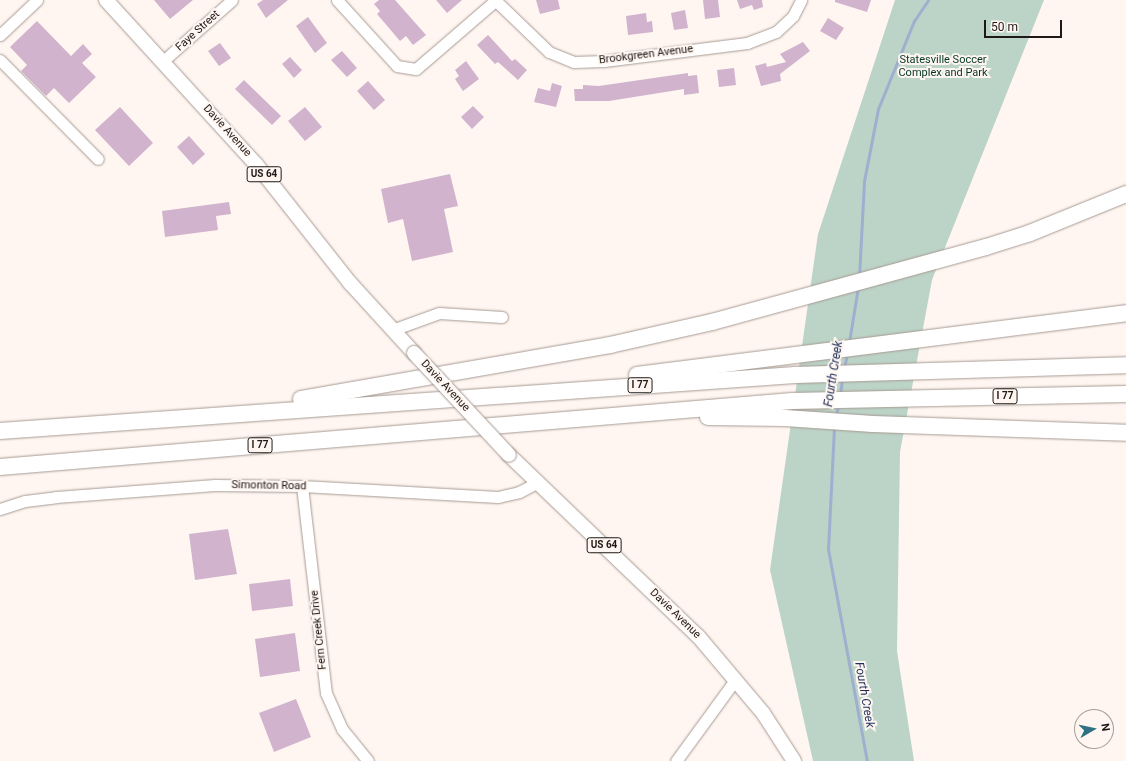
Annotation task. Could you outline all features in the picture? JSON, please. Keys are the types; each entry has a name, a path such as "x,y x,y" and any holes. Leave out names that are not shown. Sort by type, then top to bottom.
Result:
{"highway":[{"path":"219,414 610,345 811,297 1030,233 1126,194"},
{"path":"485,395 1126,313"},
{"name":"I 77","path":"0,431 485,395 795,375 891,374 1126,365"},
{"name":"I 77","path":"0,467 792,401 1126,394"},
{"path":"613,416 785,418 873,424 1126,434"}],"main road":[{"name":"Davie Avenue","path":"106,0 256,164 350,283 392,330 510,455 698,636 763,713 794,761"}],"street":[{"path":"0,35 38,0"},
{"name":"Faye Street","path":"163,61 232,0"},
{"path":"337,0 397,66 416,69 496,0"},
{"name":"Brookgreen Avenue","path":"496,0 549,52 574,62 604,60 753,41 776,32 793,16 801,0"},
{"path":"0,60 98,159"},
{"path":"392,330 439,313 502,317"},
{"name":"Simonton Road","path":"0,509 25,501 56,496 215,485 302,486 498,497 518,492 537,482"},
{"name":"Fern Creek Drive","path":"302,486 326,693 342,730 368,761"},
{"path":"676,761 735,680"}],"green space":[{"name":"Statesville Soccer Complex and Park","path":"895,0 1044,0 932,280 900,452 897,651 914,761 813,761 770,570 818,234"}],"building":[{"path":"154,0 193,0 170,19"},
{"path":"263,0 288,0 266,18 257,4"},
{"path":"379,0 395,0 426,35 413,45 406,36 400,41 377,14 380,11 374,4"},
{"path":"436,0 462,0 447,13"},
{"path":"536,0 558,0 560,9 540,14"},
{"path":"703,0 718,0 720,17 705,19"},
{"path":"737,0 762,0 763,7 754,10 752,5 740,9"},
{"path":"835,0 871,0 867,12 835,2"},
{"path":"685,10 688,28 674,30 671,13"},
{"path":"646,13 647,22 652,21 653,32 628,35 626,16"},
{"path":"308,17 327,43 315,53 296,26"},
{"path":"828,18 844,28 836,40 820,31"},
{"path":"37,21 71,56 83,44 92,54 82,63 96,77 69,103 54,88 46,96 21,71 27,65 10,47"},
{"path":"488,35 512,61 515,59 527,70 518,80 498,62 495,64 477,45"},
{"path":"803,42 810,51 780,74 781,81 761,86 755,66 766,63 767,67 786,62 780,54"},
{"path":"220,43 231,58 219,66 208,51"},
{"path":"342,51 357,68 347,77 331,60"},
{"path":"290,57 302,70 294,78 282,64"},
{"path":"466,61 479,79 463,91 455,79 459,76 455,70"},
{"path":"734,68 736,85 719,87 717,70"},
{"path":"688,73 688,76 697,75 699,93 684,95 684,89 609,101 575,101 574,89 583,89 583,85 599,86"},
{"path":"244,80 281,116 272,125 235,89"},
{"path":"368,81 385,100 374,110 357,91"},
{"path":"552,83 562,86 556,107 534,102 538,88 550,91"},
{"path":"473,106 484,117 472,129 461,117"},
{"path":"120,107 153,143 129,166 95,130"},
{"path":"305,107 322,127 305,141 288,121"},
{"path":"189,136 205,154 193,165 177,147"},
{"path":"450,174 458,206 444,209 453,252 412,261 403,219 388,223 381,189"},
{"path":"229,202 231,214 216,216 218,230 165,237 162,211"},
{"path":"228,529 237,574 195,580 189,534"},
{"path":"290,579 293,606 252,611 249,584"},
{"path":"295,633 300,671 260,677 255,639"},
{"path":"296,699 311,737 274,752 259,713"}],"waterway":[{"name":"Fourth Creek","path":"859,277 864,181 878,109 914,21 928,0"},
{"name":"Fourth Creek","path":"849,342 858,287"},
{"name":"Fourth Creek","path":"844,368 847,354"},
{"name":"Fourth Creek","path":"840,395 842,379"},
{"name":"Fourth Creek","path":"836,417 838,405"},
{"name":"Fourth Creek","path":"834,427 828,549 867,761"}]}
